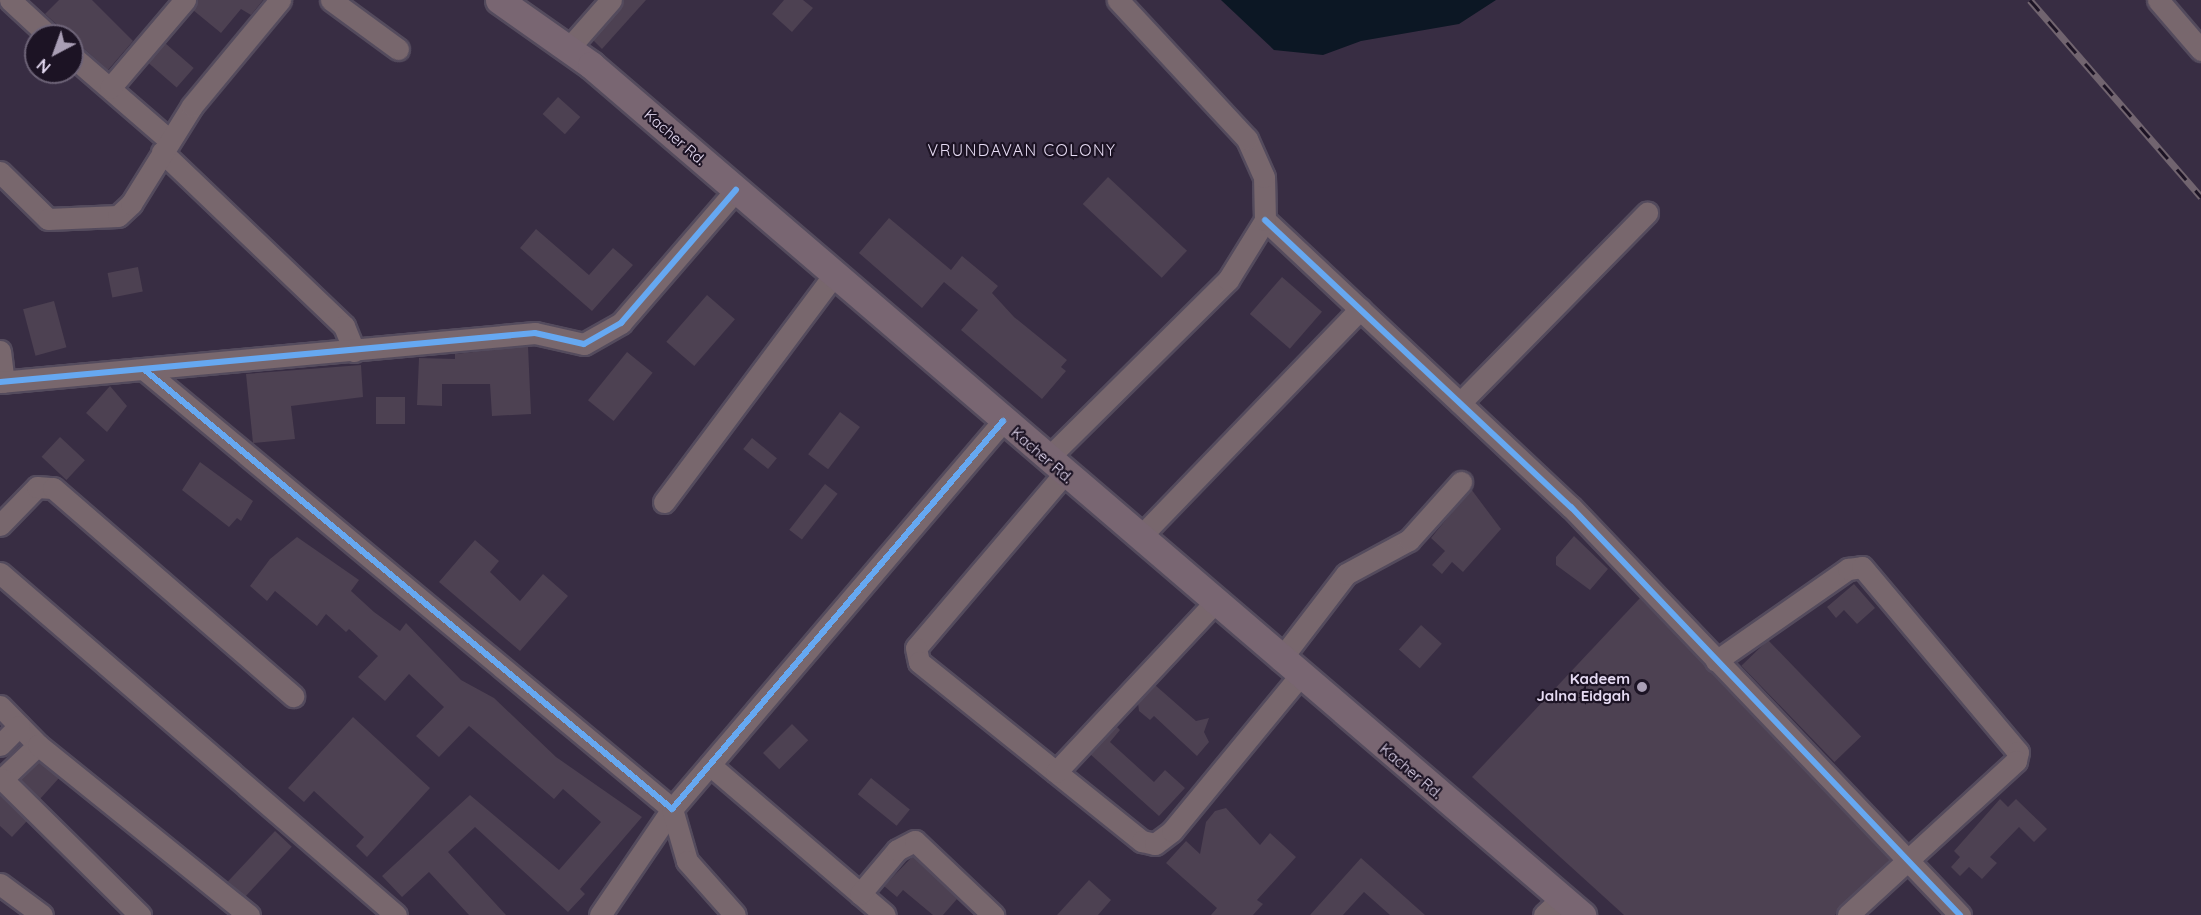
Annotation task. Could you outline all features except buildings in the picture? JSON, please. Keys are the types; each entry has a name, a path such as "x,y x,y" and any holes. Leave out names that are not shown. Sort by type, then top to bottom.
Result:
{"main road":[{"name":"Kacher Rd.","path":"499,0 568,49 736,190 1140,537 1563,909"}],"street":[{"path":"10,0 36,24"},
{"path":"110,88 185,0"},
{"path":"2,180 48,219 108,219 131,204 166,146 280,0"},
{"path":"331,0 398,48"},
{"path":"568,49 611,0"},
{"path":"1118,0 1247,139 1264,177 1265,220 1228,280 1056,466 914,655 1142,841 1155,844 1172,831 1289,668 1346,574 1409,540 1461,482"},
{"path":"2158,0 2201,50"},
{"path":"84,66 110,88 344,326 354,351"},
{"path":"0,351 2,382 146,371 535,333 584,344 621,323 736,190"},
{"path":"1460,403 1647,213"},
{"path":"1265,220 1571,507 1906,862 1960,915"},
{"path":"664,502 834,275"},
{"path":"1140,537 1360,309"},
{"path":"146,371 672,809 687,861 735,915"},
{"path":"600,915 672,809 1003,421"},
{"path":"0,525 37,487 53,488 293,696"},
{"path":"1716,661 1848,569 1862,567 1871,574 2019,755 1848,915"},
{"path":"0,573 396,915"},
{"path":"1056,772 1214,603"},
{"path":"0,706 38,745 249,915"},
{"path":"0,745 20,726"},
{"path":"38,745 1,780 140,915"},
{"path":"710,765 885,915"},
{"path":"860,894 897,850 915,841 993,915"},
{"path":"0,884 42,915"}],"water":[{"path":"1221,0 1496,0 1459,24 1361,41 1323,55 1274,50"}],"railway":[{"path":"2030,0 2201,197"}],"cycle path":[{"path":"0,382 535,333 584,344 621,323 736,190"},
{"path":"1265,220 1571,507 1960,915"},
{"path":"146,371 672,809 1003,421"}],"place":[{"name":"Kadeem Jalna Eidgah","path":"1642,687"}],"district":[{"name":"VRUNDAVAN COLONY","path":"1022,150"}]}
